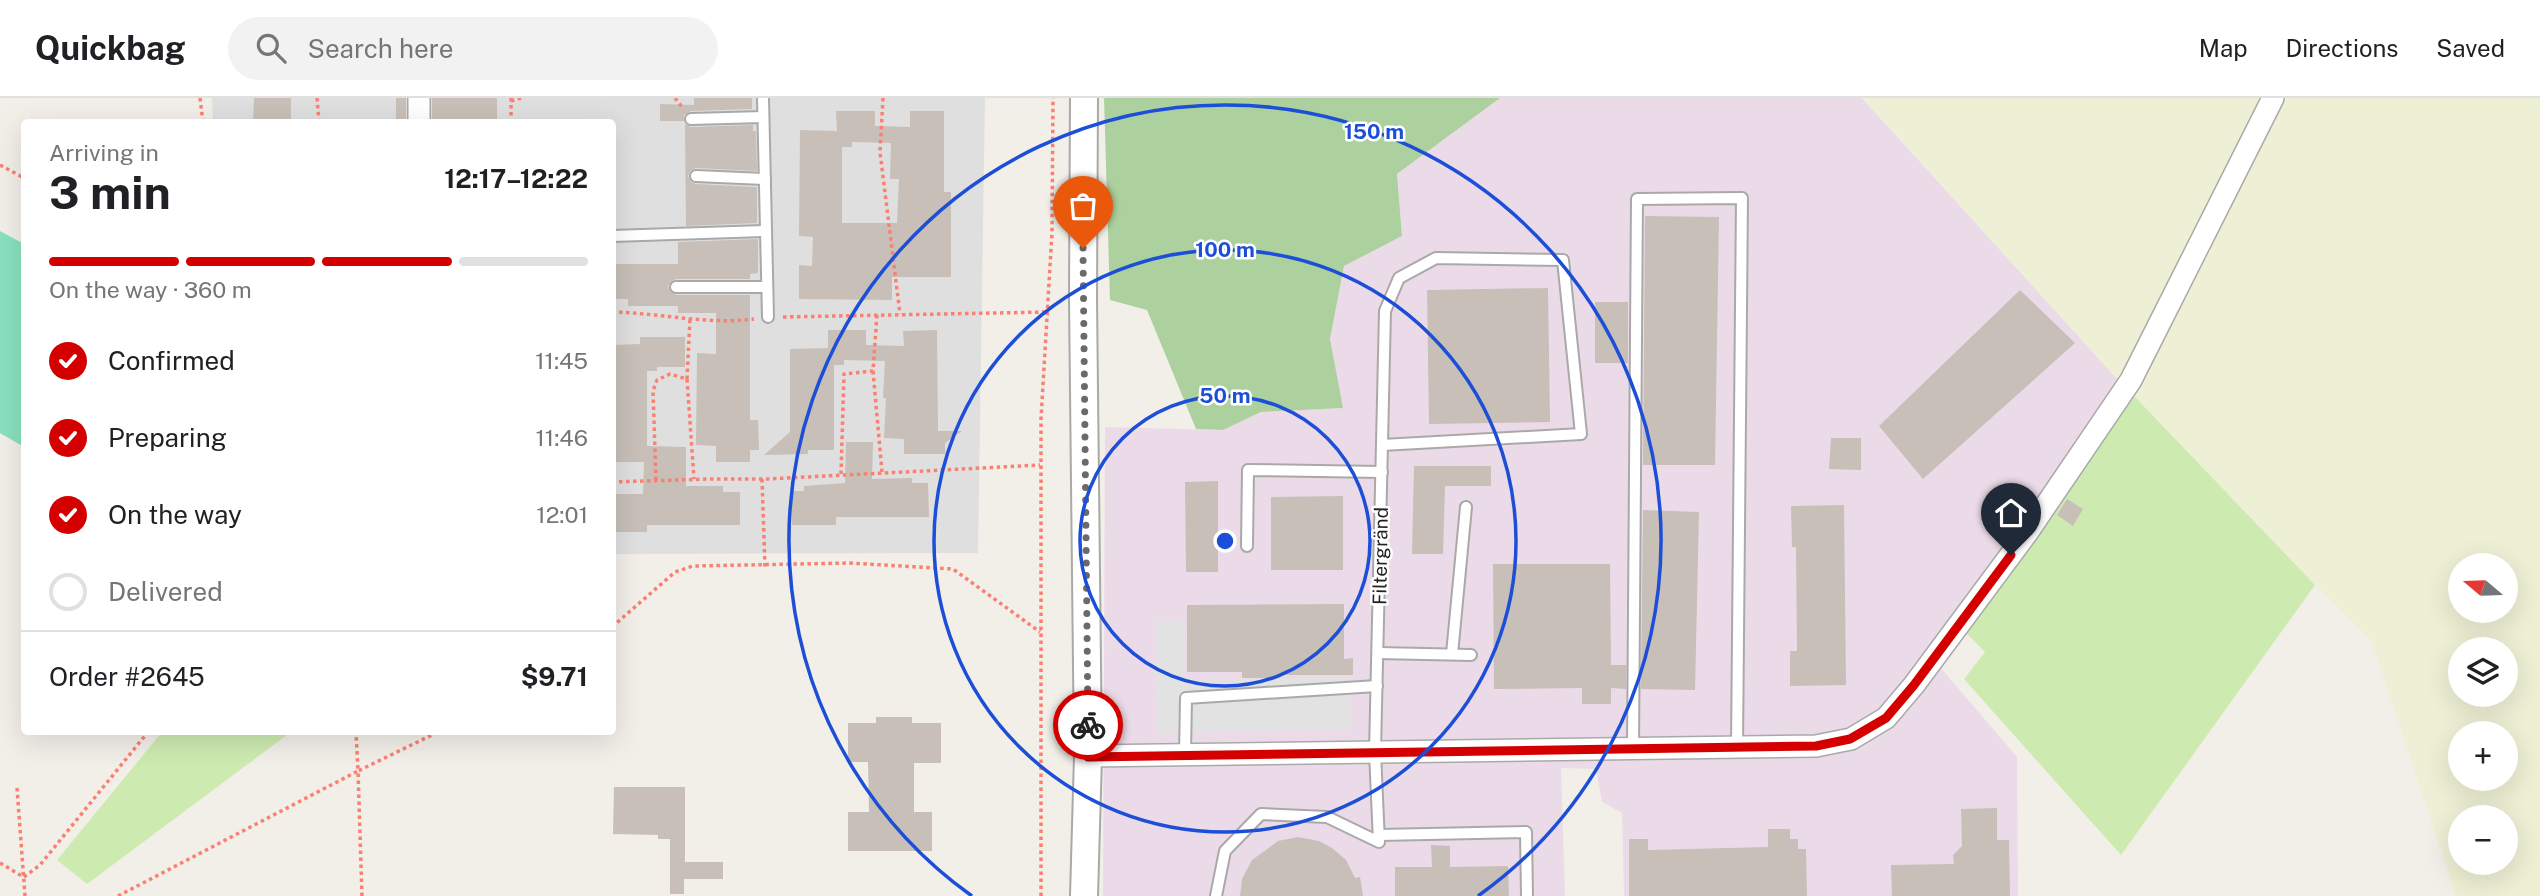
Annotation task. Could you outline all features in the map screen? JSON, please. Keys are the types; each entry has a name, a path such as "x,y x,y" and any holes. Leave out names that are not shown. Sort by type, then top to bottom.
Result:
{"street":[{"path":"419,98 419,119"},
{"path":"1084,98 1083,312 1088,757 1084,896"},
{"path":"1088,757 1816,746 1850,739 1886,718 1914,685 2027,533 2131,380 2273,98"}],"lane":[{"path":"763,98 768,317"},
{"path":"691,119 763,117"},
{"path":"696,176 765,179"},
{"path":"1633,748 1637,199 1742,198 1737,747"},
{"path":"616,236 766,231"},
{"name":"Filtergränd","path":"1379,835 1375,752 1385,311 1399,278 1436,258 1563,260 1581,434 1382,445"},
{"path":"676,287 767,287"},
{"path":"1247,546 1248,470 1382,472"},
{"path":"1452,654 1466,507"},
{"path":"1378,653 1471,655"},
{"path":"1185,755 1186,698 1377,686"},
{"path":"1216,896 1225,851 1261,814 1327,817 1379,842 1379,835 1526,832 1527,896"}],"path":[{"path":"201,98 203,119"},
{"path":"317,98 319,119"},
{"path":"512,119 511,100 521,98"},
{"path":"883,98 880,152 900,314"},
{"path":"1041,896 1042,383 1052,232 1053,98"},
{"path":"0,165 21,176"},
{"path":"616,312 649,313 690,319 748,320 877,314 1047,312"},
{"path":"877,314 873,371 882,472"},
{"path":"690,319 687,379 694,479"},
{"path":"841,474 844,374 873,371"},
{"path":"656,481 653,391 657,380 663,375 679,375 687,379"},
{"path":"616,482 762,479 1041,465"},
{"path":"762,479 765,566"},
{"path":"616,624 676,572 693,566 849,563 953,569 1040,632"},
{"path":"24,877 40,865 146,735"},
{"path":"356,735 362,896"},
{"path":"118,896 432,735"},
{"path":"17,788 25,896"},
{"path":"0,863 24,877"}],"shaded area":[{"path":"212,98 985,98 978,553 616,554 616,119 213,119"},
{"path":"1500,98 1862,98 2120,382 1927,652 2017,757 2018,896 1624,896 1622,813 1602,802 1596,769 1561,768 1565,896 1103,896 1105,427 1223,430 1261,412 1342,408 1330,339 1344,266 1402,236 1397,174"},
{"path":"1155,622 1185,622 1186,680 1350,677 1351,729 1157,733"}],"green space":[{"path":"1104,98 1500,98 1397,174 1402,236 1344,266 1330,339 1343,408 1261,412 1223,430 1196,429 1147,310 1110,300"},
{"path":"1863,98 2540,98 2540,896 2456,896 2449,875 2518,875 2518,805 2448,805 2448,872 2371,640 2120,382"},
{"path":"0,231 21,242 21,445 0,433"},
{"path":"2134,396 2315,585 2121,855 1964,679 1985,652 1967,634"},
{"path":"160,735 287,735 87,884 57,860"}],"building":[{"path":"254,98 291,98 291,119 253,119"},
{"path":"396,98 406,98 406,119 396,119"},
{"path":"432,98 497,98 497,119 432,119"},
{"path":"694,98 752,98 752,109 691,111 684,115 684,121 660,121 660,104 694,105"},
{"path":"836,111 875,111 875,126 910,127 910,111 944,111 944,192 951,192 951,277 892,277 892,300 799,299 799,265 812,266 813,237 799,236 800,130 837,131","holes":["852,142 891,143 890,179 899,179 897,223 842,223 842,147 852,147"]},
{"path":"685,124 691,127 753,125 753,131 756,131 757,171 696,168 690,171 688,176 691,182 696,184 757,187 757,223 686,226"},
{"path":"1645,216 1719,217 1715,465 1643,465"},
{"path":"758,239 758,273 750,274 750,279 676,279 668,286 676,295 750,295 750,420 758,420 759,450 750,450 750,462 716,462 716,446 696,445 697,353 716,354 716,313 678,313 678,306 628,306 628,299 616,299 616,264 678,264 678,242"},
{"path":"1548,288 1550,422 1429,424 1427,290"},
{"path":"2020,290 2075,343 1923,479 1879,426"},
{"path":"1595,302 1628,302 1628,363 1595,363"},
{"path":"828,330 866,330 866,345 904,346 903,331 937,330 938,431 962,431 945,443 945,454 904,454 904,439 884,438 885,361 844,360 844,365 834,365 834,450 808,450 808,454 764,455 790,432 790,349 828,348"},
{"path":"640,337 685,337 685,367 657,367 657,371 647,371 647,446 686,447 686,486 723,486 723,492 740,492 740,525 647,525 647,532 616,532 616,494 643,494 644,462 616,462 616,345 640,344"},
{"path":"1831,438 1861,438 1861,470 1829,469"},
{"path":"846,442 873,442 872,479 912,478 912,483 928,483 929,517 836,517 836,525 792,525 792,491 804,491 804,486 845,483"},
{"path":"1414,466 1491,466 1491,486 1445,486 1443,554 1412,554"},
{"path":"1218,481 1218,572 1186,572 1185,482"},
{"path":"1343,496 1343,570 1271,570 1271,497"},
{"path":"2067,499 2083,509 2073,526 2057,515"},
{"path":"1844,505 1846,685 1790,686 1790,651 1797,651 1796,547 1792,547 1791,506"},
{"path":"1643,510 1699,512 1695,690 1641,689"},
{"path":"1493,564 1610,564 1611,665 1626,665 1626,689 1611,688 1611,704 1582,704 1582,688 1494,689"},
{"path":"1344,604 1344,659 1353,658 1353,675 1242,678 1242,672 1187,672 1187,605"},
{"path":"876,717 912,717 912,723 941,723 941,763 914,763 914,812 932,812 932,851 848,851 848,812 869,812 868,762 848,762 848,723 876,723"},
{"path":"614,787 685,787 685,862 723,862 723,879 684,879 684,894 670,894 670,839 658,839 658,835 613,834"},
{"path":"1997,808 1997,840 2009,840 2010,896 1892,896 1891,865 1954,864 1953,855 1962,846 1961,809"},
{"path":"1768,829 1790,829 1790,839 1798,839 1798,849 1806,849 1807,896 1629,896 1629,839 1648,839 1648,850 1768,847"},
{"path":"1298,837 1319,841 1346,860 1355,878 1360,877 1363,896 1240,896 1242,879 1252,860 1278,841"},
{"path":"1431,845 1450,846 1450,867 1508,866 1509,896 1395,896 1395,867 1432,867"}],"way so far":[{"path":"1083,248 1088,725"}],"route":[{"path":"1088,725 1088,757 1816,746 1850,739 1886,718 1914,685 2011,555"}]}
